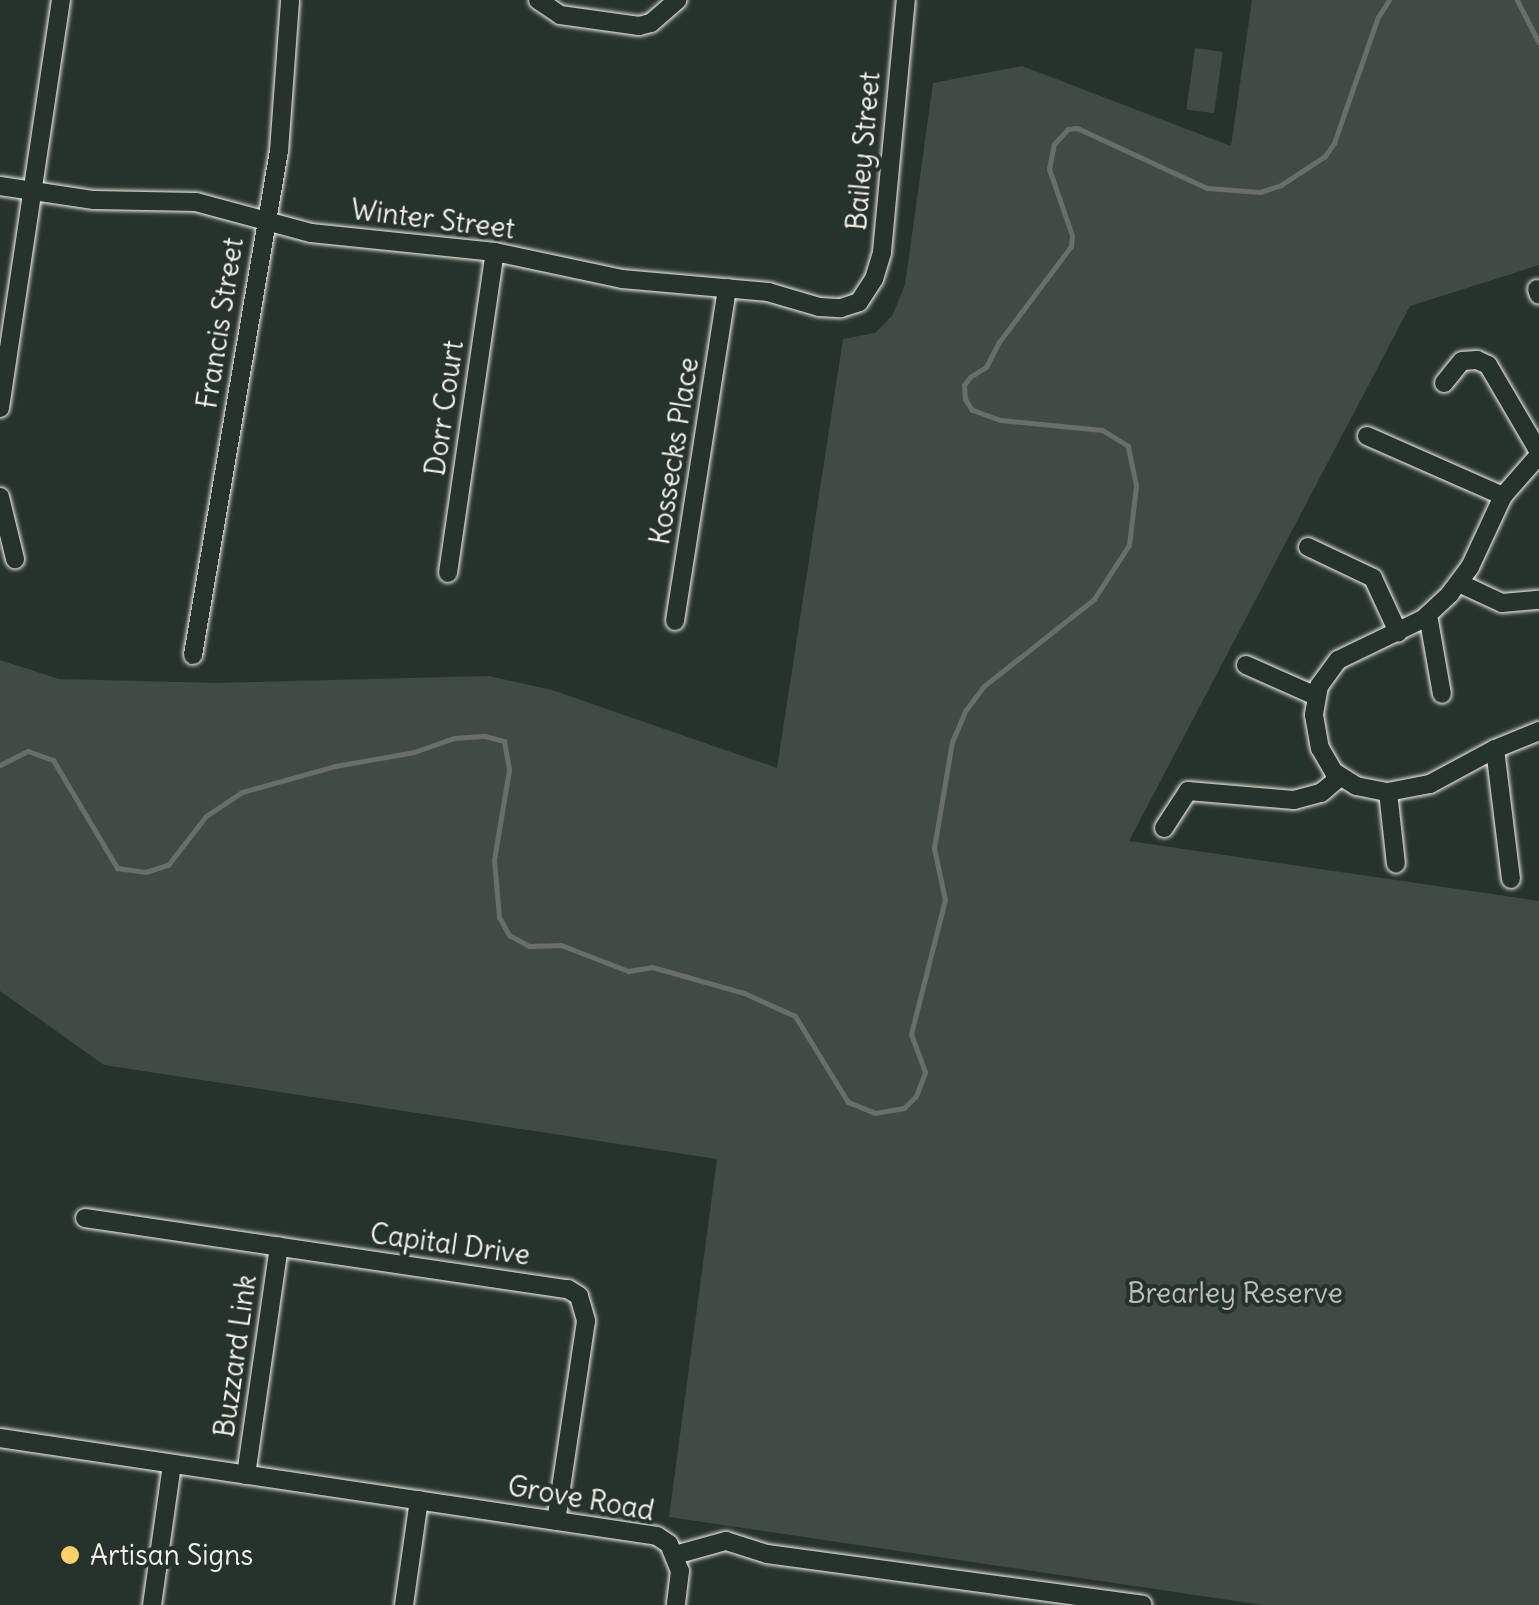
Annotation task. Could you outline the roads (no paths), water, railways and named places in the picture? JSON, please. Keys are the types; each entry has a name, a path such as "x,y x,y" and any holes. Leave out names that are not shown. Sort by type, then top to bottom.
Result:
{"street":[{"path":"0,406 62,0"},
{"name":"Francis Street","path":"193,655 279,152 290,0"},
{"path":"538,0 560,15 639,26 651,24 677,0"},
{"name":"Bailey Street","path":"859,302 874,280 882,252 906,0"},
{"name":"Winter Street","path":"0,186 94,200 196,202 311,233 495,252 622,280 768,292 819,307 859,302"},
{"name":"Dorr Court","path":"448,573 495,252"},
{"name":"Kossecks Place","path":"675,622 727,288"},
{"path":"1444,383 1462,361 1477,360 1488,366 1539,453 1503,496 1459,583 1428,615 1343,656 1324,676 1316,696 1318,740 1340,778 1363,788 1388,792 1430,784 1495,748 1539,731"},
{"path":"1367,436 1503,496"},
{"path":"0,497 15,559"},
{"path":"1308,547 1373,578 1398,632"},
{"path":"1459,583 1502,603 1539,600"},
{"path":"1428,615 1442,694"},
{"path":"1246,665 1316,696"},
{"path":"1495,748 1511,880"},
{"path":"1164,828 1183,794 1204,790 1288,800 1318,795 1340,778"},
{"path":"1388,792 1396,864"},
{"name":"Capital Drive","path":"84,1218 568,1289 579,1296 586,1321 556,1521"},
{"name":"Buzzard Link","path":"246,1475 279,1246"},
{"name":"Grove Road","path":"0,1438 657,1536 676,1555 726,1541 767,1554 1143,1605"},
{"path":"152,1605 172,1464"},
{"path":"404,1605 419,1500"},
{"path":"676,1555 680,1571 676,1605"}],"waterway":[{"path":"0,765 28,751 53,760 117,868 145,872 168,865 206,816 242,792 335,766 414,752 454,738 485,736 504,741 509,770 494,860 499,917 509,935 529,946 561,945 628,971 652,967 744,993 795,1016 848,1102 875,1113 904,1108 916,1096 925,1072 911,1034 945,900 934,848 952,742 965,711 984,686 1094,599 1129,545 1136,485 1128,446 1102,430 1000,420 972,410 965,399 964,385 986,367 999,342 1071,246 1072,235 1049,169 1054,144 1068,129 1077,128 1207,188 1260,192 1281,185 1325,156 1334,143 1378,17 1389,0"},
{"path":"1517,0 1539,43"}],"place":[{"name":"Artisan Signs","path":"70,1555"}],"park label":[{"name":"Brearley Reserve","path":"1235,1293"}]}
